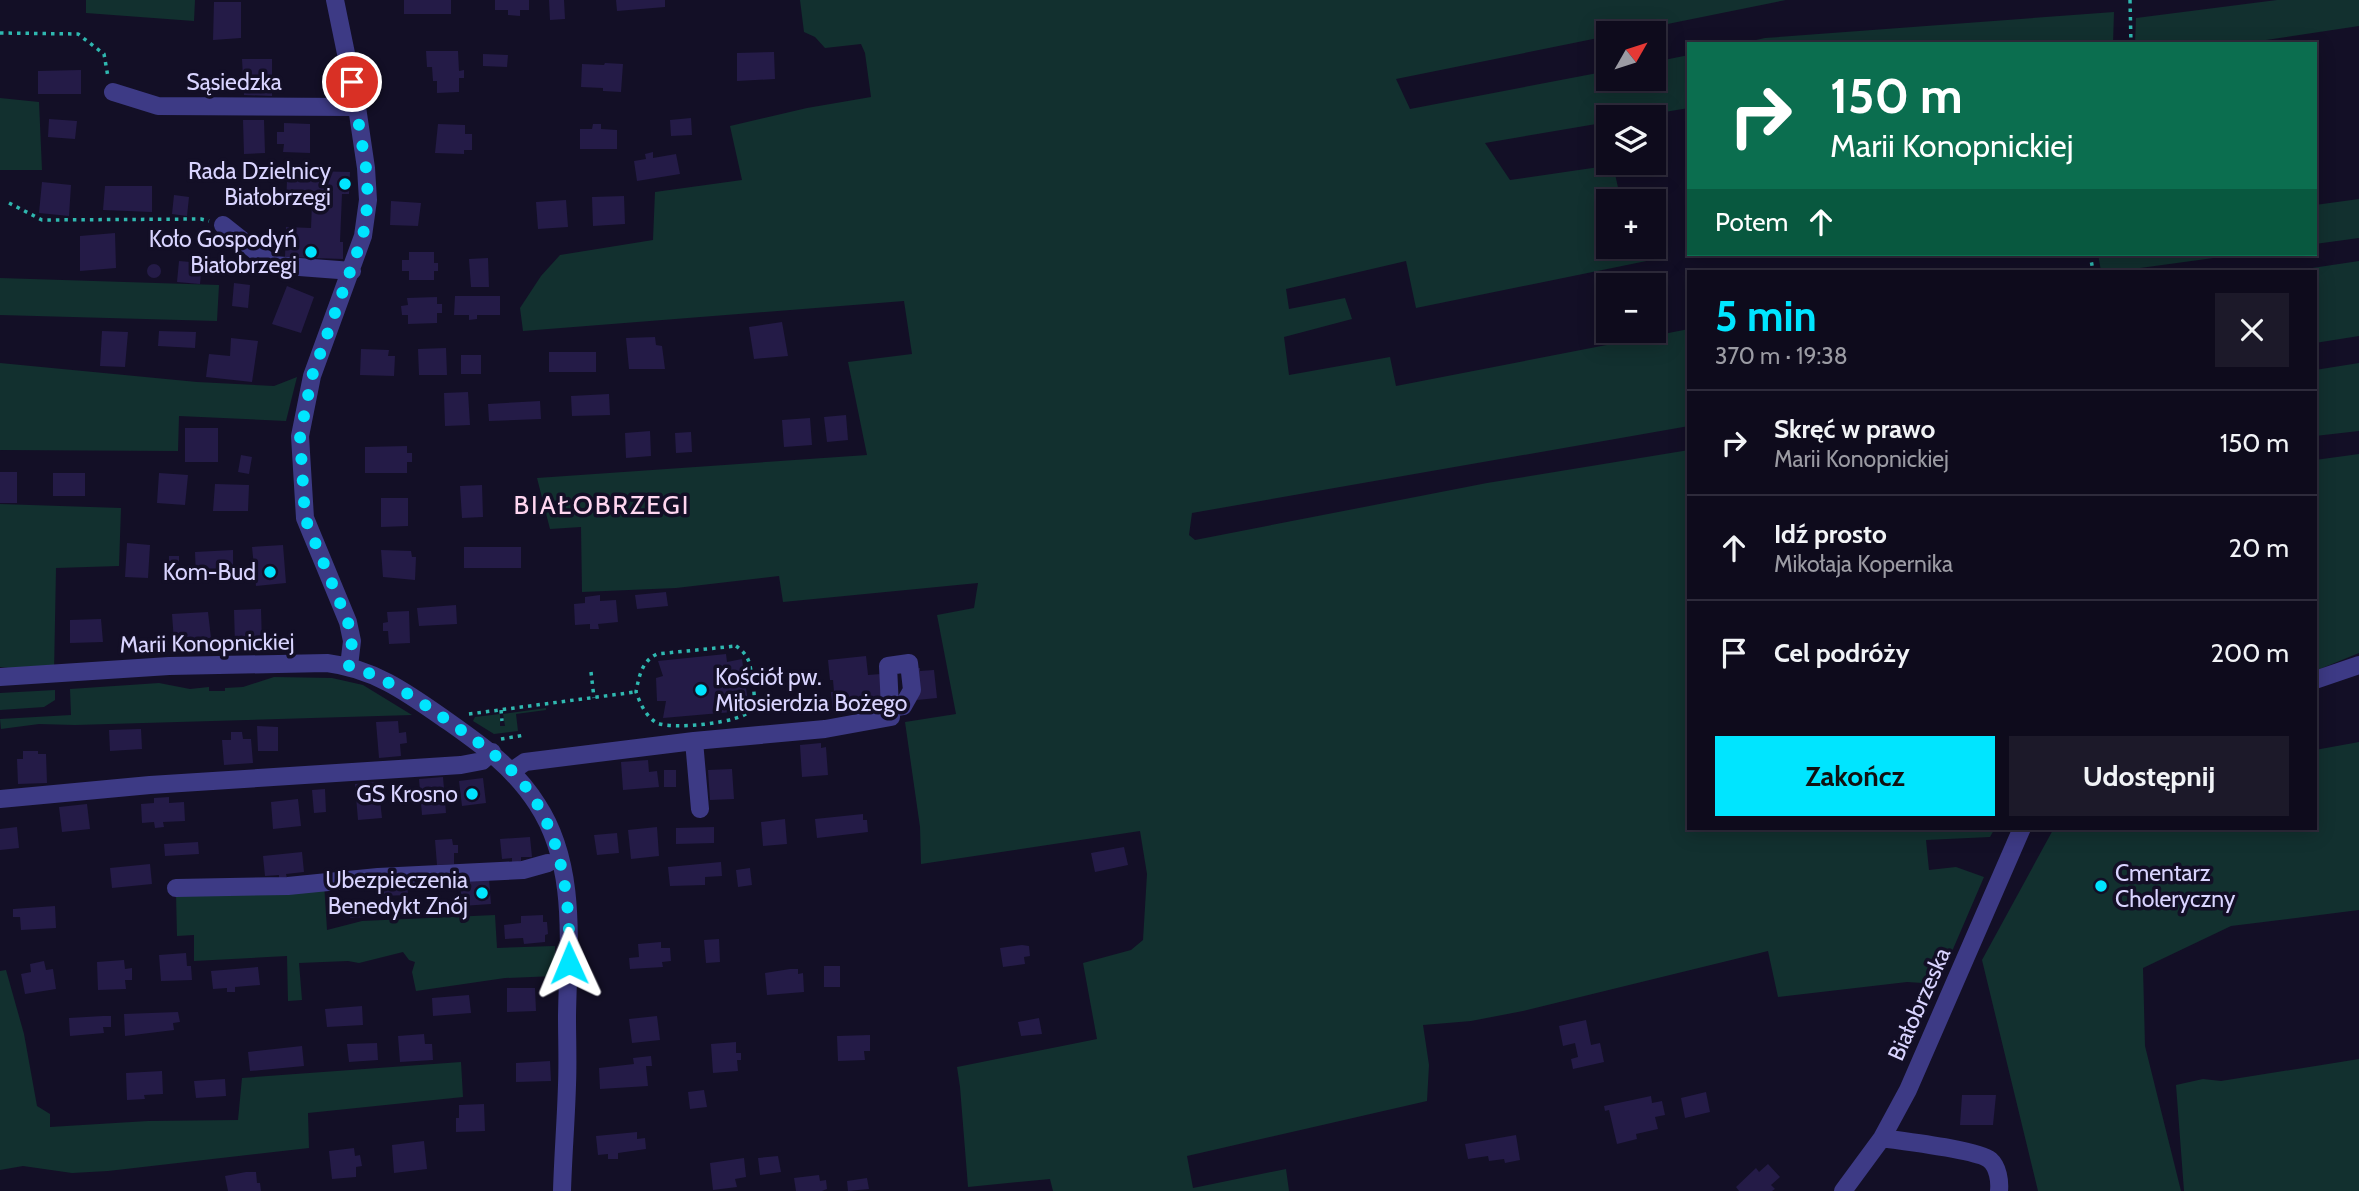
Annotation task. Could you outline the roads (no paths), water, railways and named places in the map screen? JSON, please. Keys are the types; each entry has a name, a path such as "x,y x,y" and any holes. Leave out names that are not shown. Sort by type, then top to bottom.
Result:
{"street":[{"path":"334,0 357,107 368,200 363,236 312,376 300,436 305,518 348,622 352,641 349,666"},
{"name":"Sąsiedzka","path":"113,92 158,106 357,107"},
{"path":"223,225 273,265 352,271"},
{"name":"Marii Konopnickiej","path":"0,677 169,666 327,663 349,666 367,671 399,688 493,746 539,807 562,866 569,945 562,1191"},
{"path":"2317,679 2359,666"},
{"path":"512,771 525,762 867,722 891,717 890,708"},
{"path":"694,741 700,809"},
{"path":"0,799 150,785 461,765 482,761 493,746"},
{"name":"Białobrzeska","path":"1843,1191 1882,1138 1913,1077 2021,830"},
{"path":"176,888 288,886 378,877 523,870 548,863"},
{"path":"1882,1138 1976,1152 1992,1161 2000,1181 1999,1191"}],"place":[{"name":"Rada Dzielnicy Białobrzegi","path":"345,184"},
{"name":"Koło Gospodyń Białobrzegi","path":"311,252"},
{"name":"Kom-Bud","path":"270,572"},
{"name":"Kościół pw. Miłosierdzia Bożego","path":"701,690"},
{"name":"GS Krosno","path":"472,794"},
{"name":"Cmentarz Choleryczny","path":"2101,886"},
{"name":"Ubezpieczenia Benedykt Znój","path":"482,893"}],"district":[{"name":"BIAŁOBRZEGI","path":"602,505"}]}
